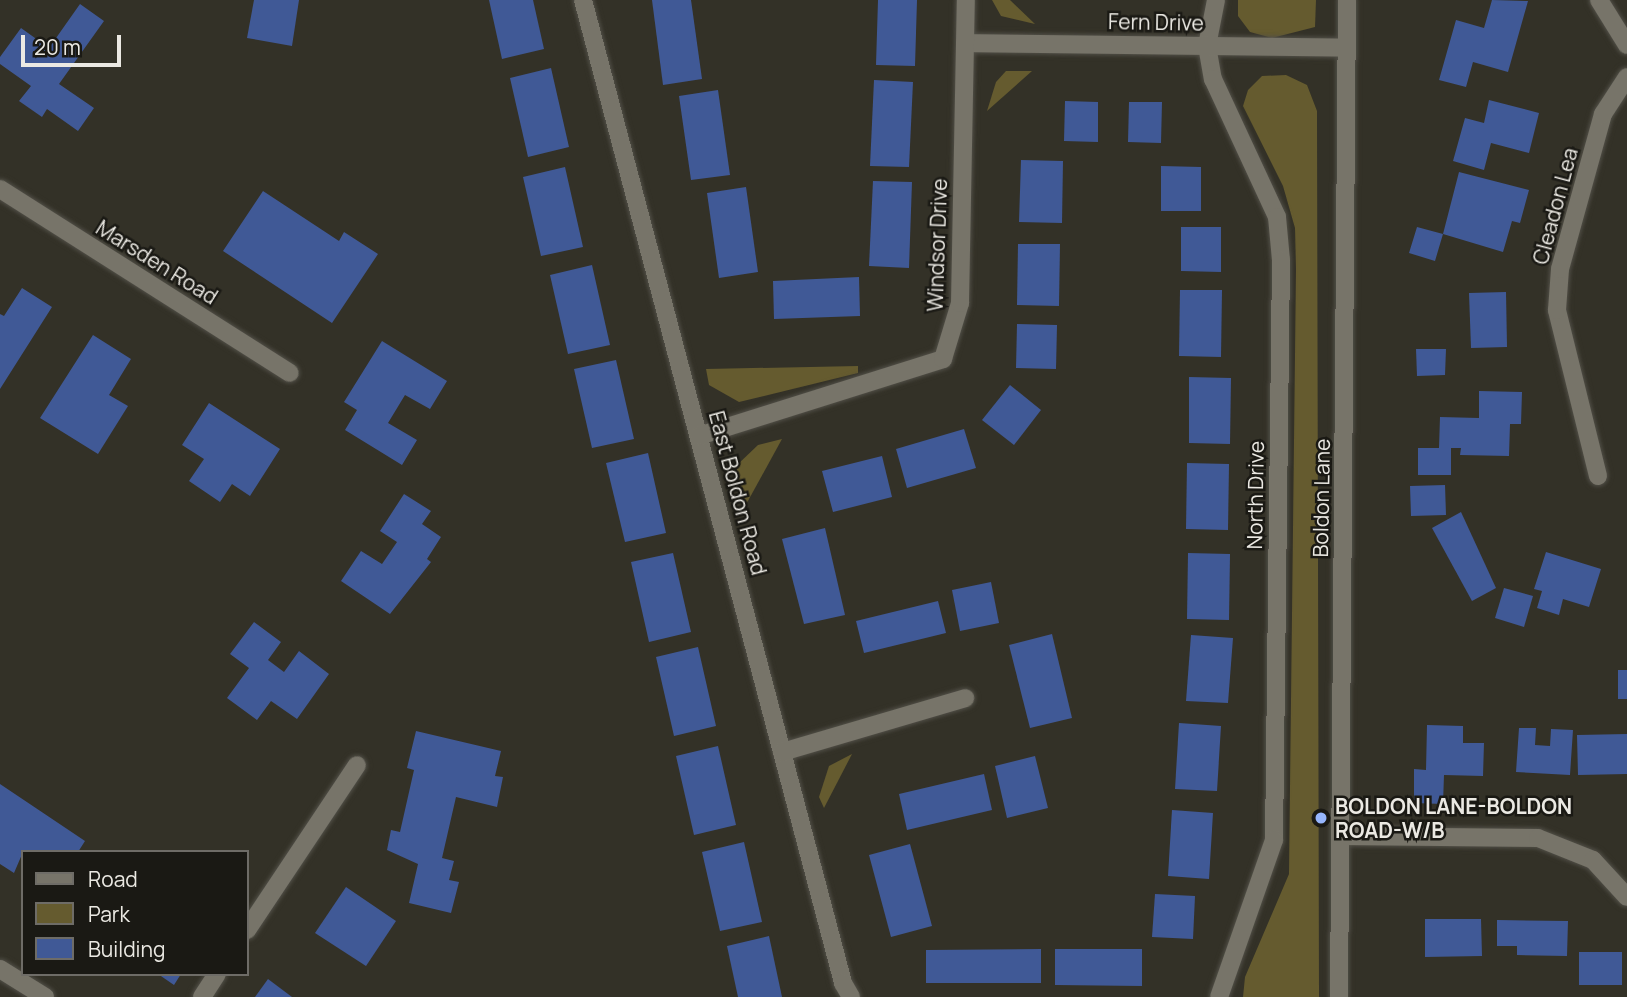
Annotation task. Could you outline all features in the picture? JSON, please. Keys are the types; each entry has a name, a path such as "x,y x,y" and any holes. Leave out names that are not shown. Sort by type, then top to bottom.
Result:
{"street":[{"name":"East Boldon Road","path":"583,0 843,983 851,997"},
{"name":"Windsor Drive","path":"699,436 943,359 955,334 960,303 966,0"},
{"name":"North Drive","path":"1216,0 1207,46 1226,111 1276,217 1281,260 1274,840 1219,997"},
{"name":"Boldon Lane","path":"1339,997 1347,0"},
{"path":"1598,0 1627,45"},
{"name":"Fern Drive","path":"965,43 1347,48"},
{"name":"Cleadon Lea","path":"1598,476 1557,310 1560,269 1603,114 1627,77"},
{"name":"Marsden Road","path":"0,189 290,373"},
{"path":"782,752 965,698"},
{"path":"248,928 357,765"},
{"path":"1340,836 1538,838 1593,860 1627,897"},
{"path":"0,969 45,997"},
{"path":"202,997 216,976"}],"green space":[{"path":"992,0 1010,0 1035,24 1001,16"},
{"path":"1238,0 1316,0 1315,27 1272,38 1250,32 1238,16"},
{"path":"1006,71 1032,71 987,111 996,82"},
{"path":"1286,75 1307,85 1317,111 1319,997 1243,997 1245,977 1289,874 1296,269 1295,228 1283,186 1243,106 1248,90 1262,76"},
{"path":"858,366 858,373 739,402 709,385 706,369"},
{"path":"782,439 743,510 736,466 758,445"},
{"path":"852,754 824,808 819,797 829,766"}],"building":[{"path":"254,0 299,0 292,46 247,38"},
{"path":"489,0 533,0 544,49 502,59"},
{"path":"652,0 691,0 702,79 663,85"},
{"path":"878,0 917,0 915,66 876,65"},
{"path":"1492,0 1528,1 1508,72 1473,62 1466,87 1439,80 1456,20 1484,28"},
{"path":"80,4 104,21 59,84 94,108 78,131 47,109 42,117 19,101 31,86 0,64 0,57 21,28 49,48"},
{"path":"551,68 569,147 528,157 510,78"},
{"path":"874,80 913,82 909,167 870,166"},
{"path":"718,90 730,175 691,180 679,96"},
{"path":"1489,100 1539,113 1529,153 1491,143 1484,170 1453,161 1465,118 1484,123"},
{"path":"1065,101 1098,102 1098,142 1064,141"},
{"path":"1129,102 1162,102 1161,143 1128,142"},
{"path":"1021,160 1063,161 1062,223 1019,222"},
{"path":"1161,166 1201,167 1201,211 1161,211"},
{"path":"565,167 583,247 541,256 523,177"},
{"path":"1459,172 1529,190 1520,223 1512,221 1503,252 1443,234"},
{"path":"873,181 912,182 909,268 869,266"},
{"path":"746,187 758,272 719,278 707,193"},
{"path":"263,191 339,241 344,232 378,254 332,323 223,251"},
{"path":"1181,227 1221,227 1221,272 1181,271"},
{"path":"1417,227 1443,234 1435,261 1409,253"},
{"path":"1018,244 1060,244 1059,306 1017,305"},
{"path":"592,265 610,345 568,354 550,275"},
{"path":"859,277 860,316 774,319 773,281"},
{"path":"22,288 52,307 0,389 0,314 4,316"},
{"path":"1180,290 1222,290 1221,357 1179,356"},
{"path":"1506,292 1507,347 1471,348 1469,293"},
{"path":"1017,324 1057,325 1056,369 1016,368"},
{"path":"93,335 131,359 109,395 128,406 98,454 40,418"},
{"path":"382,341 447,381 430,409 405,395 388,423 417,440 402,465 345,430 357,410 344,402"},
{"path":"1416,349 1446,349 1445,375 1417,376"},
{"path":"616,360 634,439 592,448 574,369"},
{"path":"1189,377 1231,378 1230,444 1189,443"},
{"path":"1010,385 1041,410 1014,445 982,420"},
{"path":"1479,391 1522,392 1521,424 1510,424 1509,456 1460,455 1461,448 1451,448 1451,475 1418,475 1418,448 1439,448 1440,417 1479,418"},
{"path":"209,403 280,449 250,496 232,484 220,502 189,481 204,459 182,445"},
{"path":"964,429 976,468 907,488 896,449"},
{"path":"648,453 666,533 625,542 606,463"},
{"path":"882,456 892,497 833,512 822,471"},
{"path":"1187,463 1229,464 1228,530 1186,529"},
{"path":"1445,485 1446,515 1411,516 1410,486"},
{"path":"404,494 431,511 422,524 441,537 427,559 431,562 390,614 341,581 361,551 382,564 397,542 380,531"},
{"path":"1461,512 1496,588 1472,601 1432,528"},
{"path":"825,528 845,615 804,624 782,539"},
{"path":"1546,552 1601,569 1589,607 1563,599 1559,615 1537,608 1542,591 1534,589"},
{"path":"673,553 691,632 649,642 631,562"},
{"path":"1188,553 1230,554 1229,620 1187,619"},
{"path":"991,582 999,623 960,631 952,590"},
{"path":"1504,588 1533,596 1524,627 1495,618"},
{"path":"938,601 946,633 864,653 856,621"},
{"path":"254,622 281,642 268,660 284,672 299,651 329,674 297,719 271,701 257,720 227,698 249,668 230,654"},
{"path":"1052,634 1072,718 1030,728 1009,645"},
{"path":"1191,635 1233,638 1228,703 1186,701"},
{"path":"698,647 716,726 674,736 656,657"},
{"path":"1618,670 1627,670 1627,699 1618,699"},
{"path":"1179,723 1221,726 1217,791 1175,789"},
{"path":"1427,725 1463,726 1463,743 1484,743 1483,776 1444,775 1443,804 1414,803 1414,769 1426,770"},
{"path":"1519,728 1536,728 1535,745 1550,746 1551,729 1573,730 1570,775 1516,772"},
{"path":"416,731 501,751 495,776 503,777 497,807 456,797 442,858 454,861 449,880 459,882 451,913 409,903 418,864 387,850 391,830 400,832 414,770 407,768"},
{"path":"1627,734 1627,774 1578,775 1577,735"},
{"path":"718,746 736,825 694,835 676,756"},
{"path":"1035,756 1048,808 1007,818 995,766"},
{"path":"984,774 992,810 907,830 899,794"},
{"path":"0,784 85,841 79,850 21,850 14,873 0,864"},
{"path":"1172,810 1213,813 1209,879 1168,876"},
{"path":"744,842 762,922 720,931 702,852"},
{"path":"910,844 932,926 891,937 869,855"},
{"path":"346,887 396,921 366,966 315,933"},
{"path":"1155,894 1195,896 1193,939 1152,937"},
{"path":"1425,919 1481,919 1482,956 1425,957"},
{"path":"1497,920 1568,921 1567,956 1517,955 1517,946 1497,946"},
{"path":"769,936 782,997 738,997 727,946"},
{"path":"1041,949 1041,983 926,983 926,950"},
{"path":"1055,949 1142,949 1142,986 1055,985"},
{"path":"1579,952 1622,952 1622,985 1579,985"},
{"path":"161,976 180,976 174,985"},
{"path":"268,979 292,997 255,997"}],"place":[{"name":"BOLDON LANE-BOLDON ROAD-W/B","path":"1321,818"}]}
